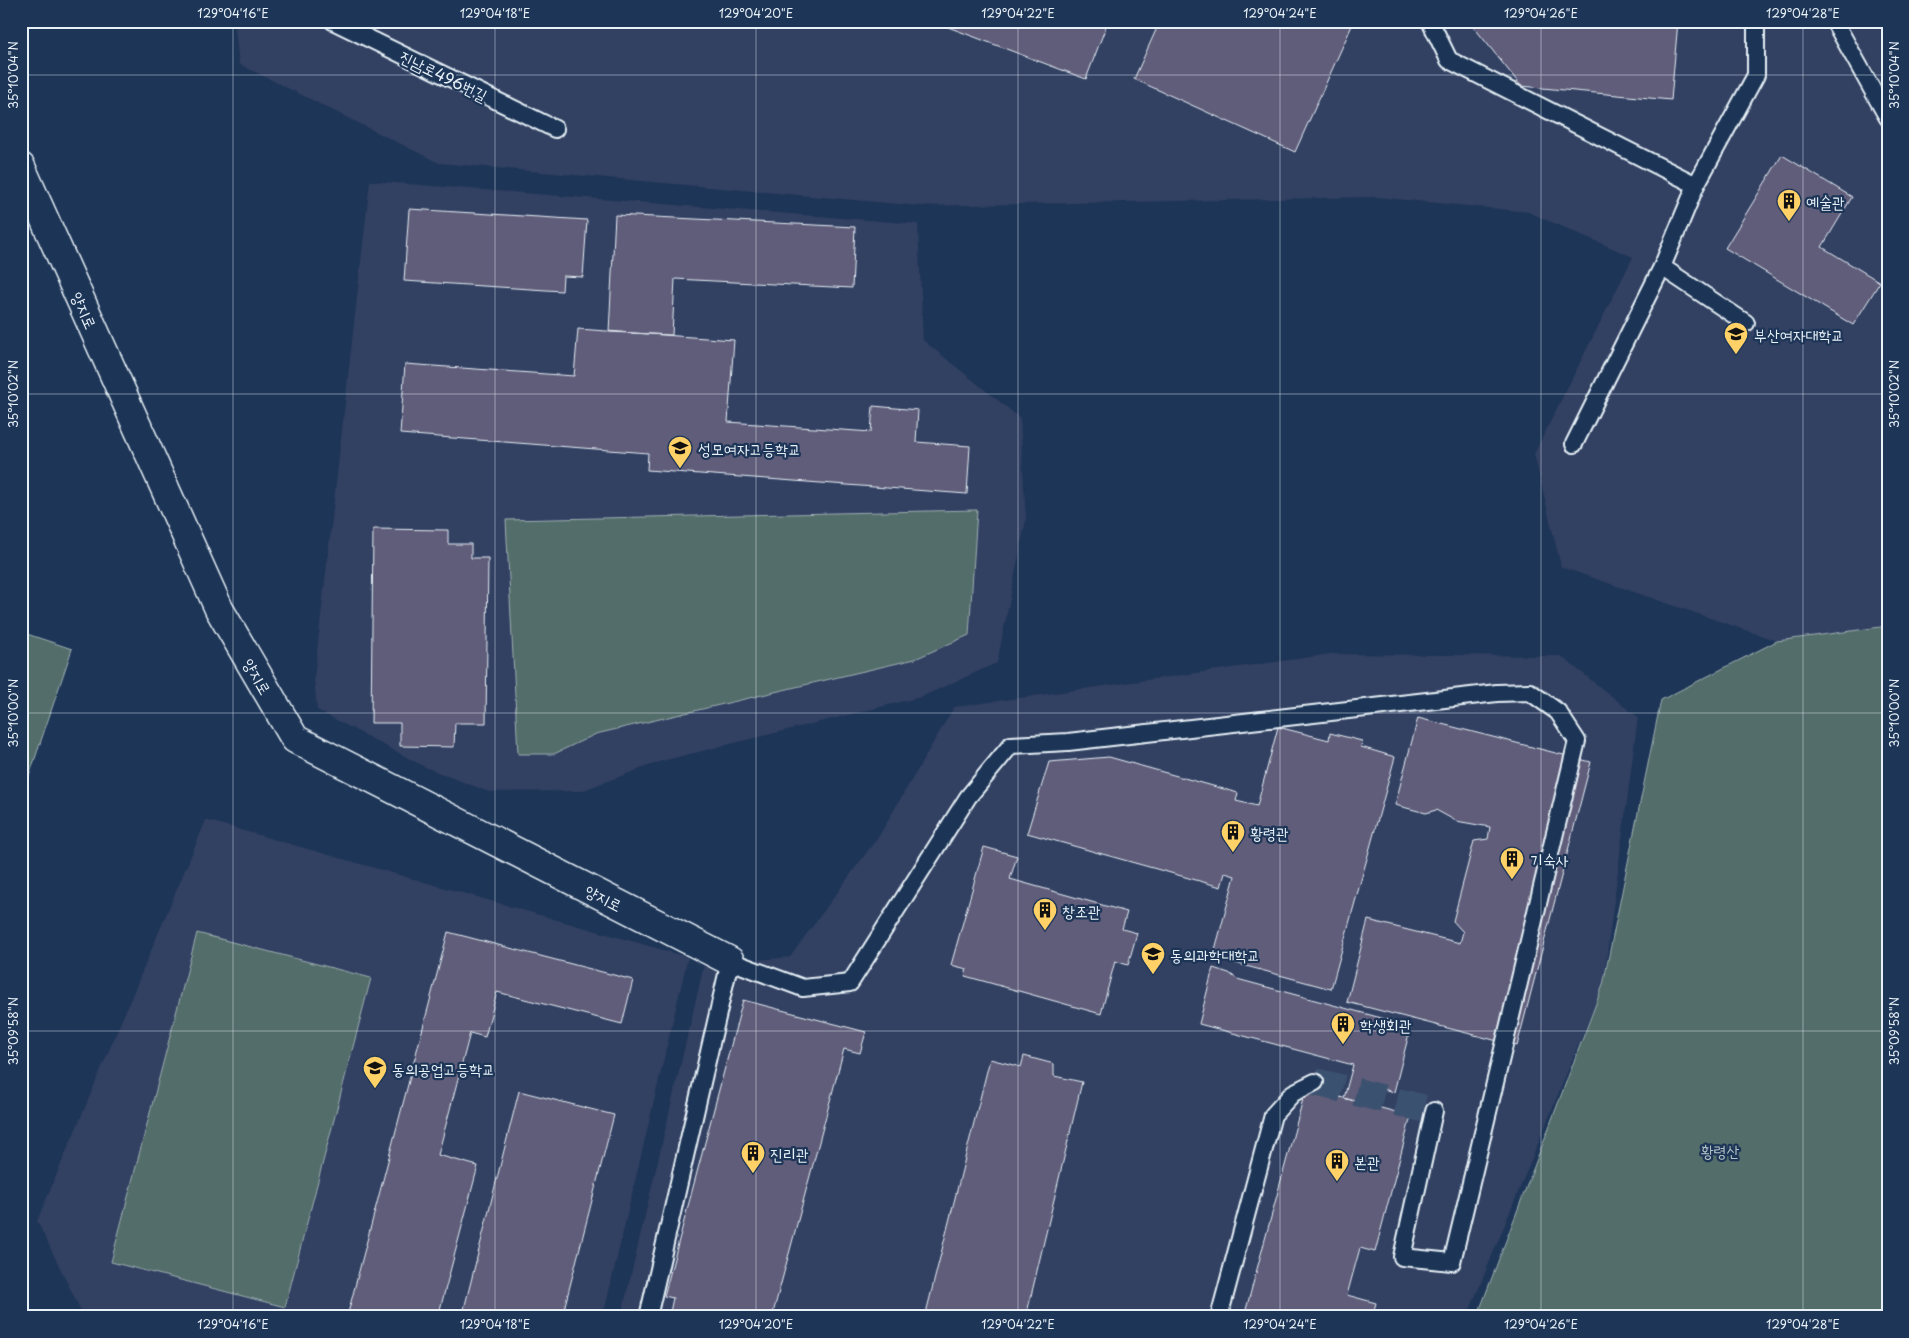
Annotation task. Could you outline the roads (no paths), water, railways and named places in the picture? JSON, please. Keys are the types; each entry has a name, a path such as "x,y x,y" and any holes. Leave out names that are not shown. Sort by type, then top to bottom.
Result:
{"street":[{"name":"양지로","path":"21,167 219,609 295,739 730,961"}],"lane":[{"name":"진남로496번길","path":"334,21 555,129"},
{"path":"1430,21 1449,60 1696,185"},
{"path":"1574,444 1662,267 1696,185 1756,75 1756,21"},
{"path":"1834,21 1888,118"},
{"path":"1662,267 1746,323"},
{"path":"648,1317 730,961 803,988 850,983 968,797 1011,745 1068,742 1497,693 1530,692 1558,712 1577,741 1452,1262 1402,1257 1434,1111"},
{"path":"1219,1317 1273,1115 1293,1093 1315,1082"}],"tunnel":[{"path":"1315,1082 1434,1111"}],"place":[{"name":"예술관","path":"1789,222"},
{"name":"부산여자대학교","path":"1736,355"},
{"name":"성모여자고등학교","path":"680,469"},
{"name":"황령관","path":"1233,853"},
{"name":"기숙사","path":"1512,880"},
{"name":"창조관","path":"1045,931"},
{"name":"동의과학대학교","path":"1153,975"},
{"name":"학생회관","path":"1343,1045"},
{"name":"동의공업고등학교","path":"375,1089"},
{"name":"진리관","path":"753,1174"},
{"name":"본관","path":"1337,1182"}],"park label":[{"name":"황령산","path":"1720,1150"}]}
